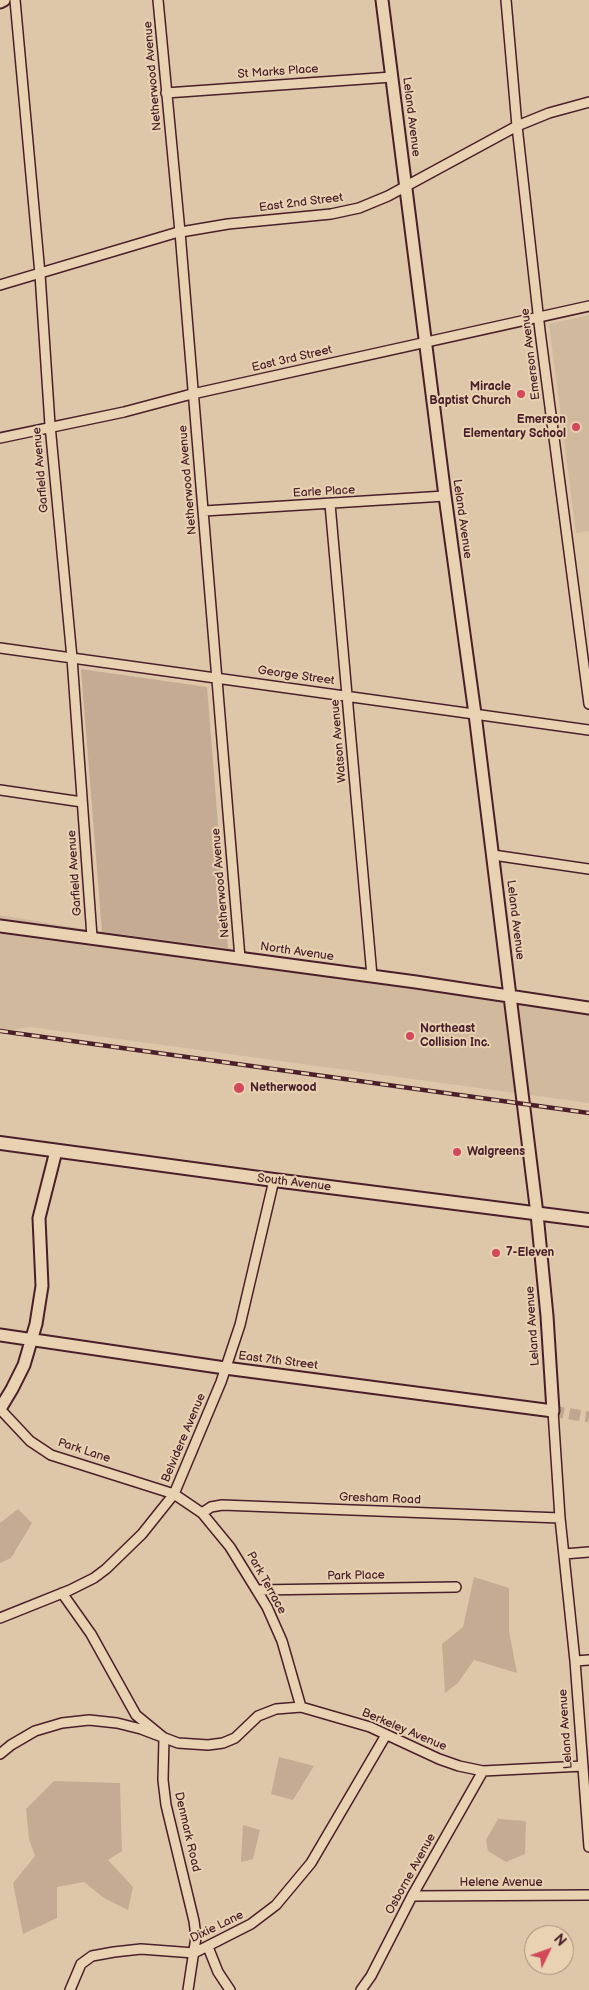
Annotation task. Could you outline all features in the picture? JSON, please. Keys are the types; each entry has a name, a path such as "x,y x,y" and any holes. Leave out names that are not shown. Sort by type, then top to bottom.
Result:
{"main road":[{"name":"South Avenue","path":"0,1143 589,1220"}],"street":[{"path":"0,2 4,0"},
{"name":"Garfield Avenue","path":"15,0 40,274 50,428 72,658 92,937"},
{"name":"Netherwood Avenue","path":"158,0 194,394 240,958"},
{"name":"Leland Avenue","path":"382,0 445,496 475,714 537,1214 547,1316 560,1518 575,1661 589,1848"},
{"name":"Emerson Avenue","path":"506,0 516,126 589,704"},
{"name":"St Marks Place","path":"166,93 392,76"},
{"name":"East 2nd Street","path":"0,285 180,232 228,224 338,213 372,203 406,187 516,126 589,102"},
{"name":"East 3rd Street","path":"0,438 124,412 194,394 589,306"},
{"name":"Earle Place","path":"204,511 445,496"},
{"name":"Watson Avenue","path":"330,504 372,976"},
{"name":"George Street","path":"0,648 589,730"},
{"path":"0,790 82,802"},
{"path":"493,856 589,869"},
{"name":"North Avenue","path":"0,926 92,937 589,1008"},
{"path":"0,1409 24,1365 38,1313 42,1286 39,1218 56,1151"},
{"name":"Belvidere Avenue","path":"0,1618 94,1578 142,1534 174,1494 221,1382 240,1325 274,1180"},
{"name":"East 7th Street","path":"0,1335 225,1368 553,1411"},
{"name":"Park Lane","path":"0,1409 30,1441 51,1454 174,1494"},
{"name":"Park Terrace","path":"174,1494 202,1513 230,1547 257,1590 282,1641 300,1707"},
{"name":"Gresham Road","path":"202,1513 211,1507 222,1505 560,1518"},
{"path":"564,1554 589,1552"},
{"name":"Park Place","path":"257,1590 456,1587"},
{"path":"62,1593 96,1642 136,1715 164,1738"},
{"path":"575,1661 589,1660"},
{"name":"Berkeley Avenue","path":"0,1754 17,1741 48,1726 89,1720 117,1723 141,1729 178,1743 193,1745 223,1743 235,1738 258,1716 276,1709 300,1707 354,1721 459,1766 483,1771 583,1766"},
{"name":"Dixie Lane","path":"70,1990 81,1964 92,1956 141,1950 194,1953 251,1924 276,1905 311,1863 386,1734"},
{"name":"Denmark Road","path":"164,1738 163,1780 166,1805 192,1907 196,1937 188,1990"},
{"name":"Osborne Avenue","path":"361,1990 371,1976 412,1896 483,1771"},
{"name":"Helene Avenue","path":"412,1896 589,1895"},
{"path":"208,1947 218,1972 230,1990"}],"shaded area":[{"name":"Emerson Elementary School","path":"589,315 589,531 576,533 549,324"},
{"path":"81,669 207,687 228,948 102,932"},
{"path":"0,915 102,932 228,948 589,1007 589,1103 30,1027 0,1032"},
{"path":"18,1509 32,1523 11,1558 0,1563 0,1523"},
{"path":"474,1577 509,1588 509,1631 517,1673 474,1660 457,1684 445,1693 442,1644 463,1627"},
{"path":"279,1757 314,1766 293,1800 271,1794"},
{"path":"54,1781 120,1783 122,1851 108,1860 133,1887 128,1910 104,1898 84,1882 57,1887 57,1918 23,1934 13,1883 35,1856 29,1839 26,1809"},
{"path":"498,1819 526,1821 525,1854 506,1862 488,1851 486,1840"},
{"path":"243,1825 260,1830 253,1859 241,1862"}],"tunnel":[{"path":"553,1411 589,1417"}],"railway":[{"path":"0,1031 589,1113"}],"place":[{"name":"Miracle Baptist Church","path":"521,394"},
{"name":"Emerson Elementary School","path":"576,427"},
{"name":"Northeast Collision Inc.","path":"410,1036"},
{"name":"Netherwood","path":"239,1088"},
{"name":"Walgreens","path":"457,1152"},
{"name":"7-Eleven","path":"496,1253"}]}
